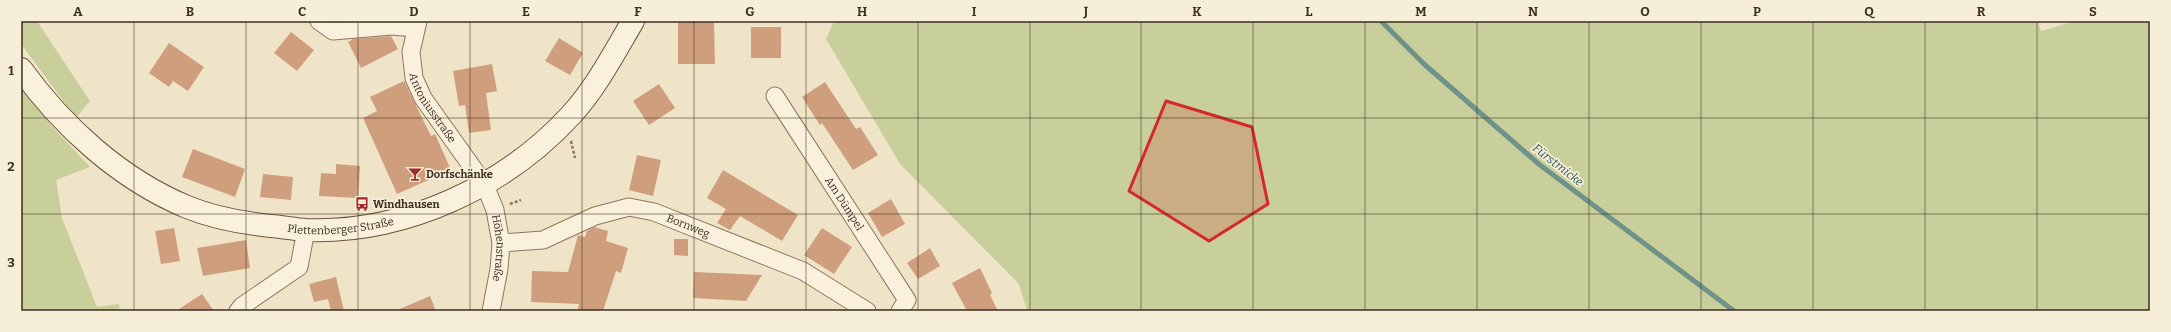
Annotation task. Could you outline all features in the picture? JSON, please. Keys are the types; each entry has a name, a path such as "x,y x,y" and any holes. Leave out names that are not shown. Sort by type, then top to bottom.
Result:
{"main road":[{"name":"Plettenberger Straße","path":"21,69 80,137 117,168 159,193 188,207 234,222 306,230 364,226 398,219 428,209 484,185 542,142 571,115 601,75 633,21"}],"street":[{"path":"319,21 333,31 416,25"},
{"name":"Antoniusstraße","path":"416,25 411,52 414,78 423,98 484,185"},
{"name":"Am Dümpel","path":"775,96 907,300 900,311"},
{"name":"Höhenstraße","path":"484,185 495,210 501,243 499,269 492,311"},
{"name":"Bornweg","path":"501,243 543,240 596,216 629,207 654,212 803,271 867,311"},
{"path":"238,311 242,306 299,267 306,230"}],"highlighted area":[{"path":"1166,101 1252,127 1268,204 1209,241 1129,191"}],"green space":[{"path":"21,21 37,21 90,101 76,118 21,44"},
{"path":"834,21 2038,21 2041,31 2075,21 2150,21 2150,311 1027,311 1019,284 900,164 826,39"},
{"path":"21,84 50,124 90,167 56,180 62,218 97,307 119,304 120,311 21,311"}],"building":[{"path":"678,21 714,21 715,64 678,64"},
{"path":"751,27 781,27 781,58 751,58"},
{"path":"291,32 314,50 297,71 274,53"},
{"path":"391,36 398,49 361,68 348,42 353,39"},
{"path":"559,38 583,53 570,75 545,61"},
{"path":"169,43 204,67 188,91 173,81 169,87 149,73"},
{"path":"492,64 497,91 486,93 491,130 469,133 465,105 459,106 453,71"},
{"path":"404,81 431,136 435,134 451,170 397,194 363,118 377,111 370,97"},
{"path":"825,82 856,129 860,127 878,155 853,170 822,123 820,125 802,97"},
{"path":"659,84 675,108 649,125 633,101"},
{"path":"193,149 245,169 235,197 182,177"},
{"path":"637,155 661,160 653,196 629,190"},
{"path":"336,164 360,166 358,198 319,196 321,173 336,174"},
{"path":"723,170 798,215 782,241 740,216 730,230 717,223 726,209 707,198"},
{"path":"263,174 293,177 291,200 260,197"},
{"path":"891,199 905,224 882,237 868,213"},
{"path":"594,227 608,231 606,241 628,248 621,273 616,271 603,311 577,311 579,304 531,302 532,271 568,272 578,235 585,237 587,231"},
{"path":"174,228 180,261 161,264 155,231"},
{"path":"822,228 852,247 834,274 804,255"},
{"path":"674,239 688,239 688,256 674,255"},
{"path":"246,240 250,268 203,276 197,248"},
{"path":"930,248 940,266 918,279 907,263"},
{"path":"980,268 992,293 990,295 998,311 967,311 952,283"},
{"path":"694,272 762,275 746,301 693,298"},
{"path":"336,277 344,311 331,311 328,299 314,302 309,284"},
{"path":"202,294 214,311 176,311"},
{"path":"430,296 436,311 395,311"}],"waterway":[{"name":"Fürstmicke","path":"1381,21 1424,64 1540,165 1734,311"}],"place":[{"name":"Dorfschänke","path":"415,174"},
{"name":"Windhausen","path":"362,204"}]}
